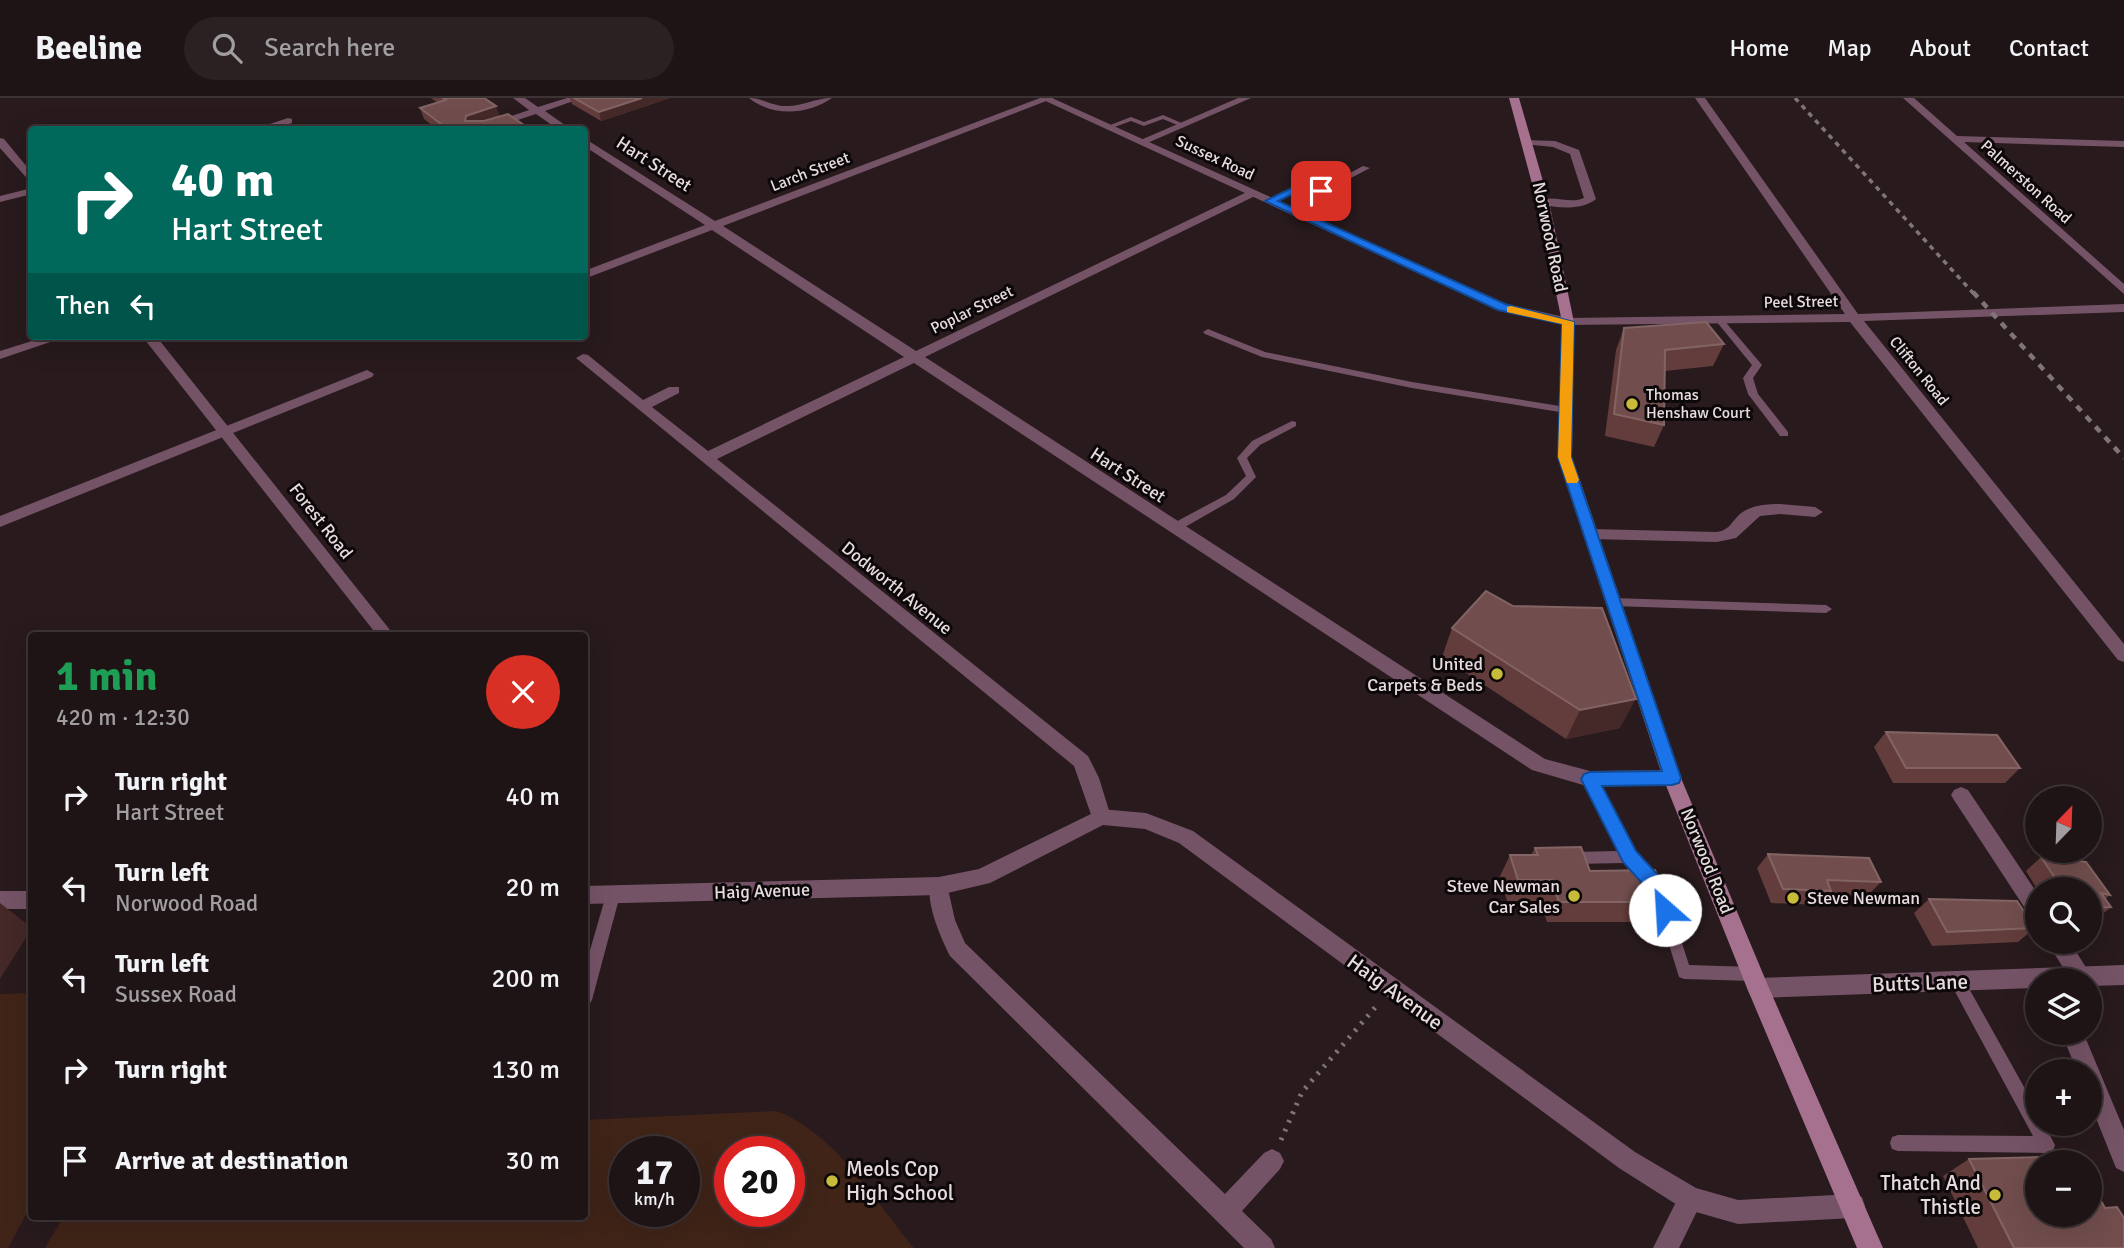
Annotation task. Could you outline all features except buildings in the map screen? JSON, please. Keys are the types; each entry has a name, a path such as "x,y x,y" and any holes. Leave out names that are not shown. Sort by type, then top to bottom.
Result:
{"main road":[{"name":"Norwood Road","path":"1514,98 1543,202 1568,322 1564,457 1672,778 1755,981 1870,1248"}],"street":[{"path":"518,98 560,126"},
{"path":"488,126 578,98"},
{"path":"754,98 774,110 794,109 827,98"},
{"name":"Sussex Road","path":"1047,98 1502,307 1568,322"},
{"name":"Larch Street","path":"588,273 1047,98"},
{"path":"1141,142 1245,98"},
{"name":"Clifton Road","path":"1700,98 1854,318 2124,656"},
{"name":"Palmerston Road","path":"1908,98 2124,290"},
{"path":"271,126 288,121"},
{"path":"1954,139 2124,144"},
{"path":"0,141 28,176"},
{"path":"1528,142 1555,144 1575,152 1590,199 1580,204 1543,202"},
{"name":"Hart Street","path":"588,144 1539,765 1590,779 1672,778"},
{"path":"0,199 28,192"},
{"name":"Poplar Street","path":"706,458 1253,193"},
{"path":"2109,309 2124,321"},
{"name":"Peel Street","path":"1568,322 1854,318 2124,309"},
{"path":"0,355 48,340"},
{"name":"Forest Road","path":"152,340 384,632"},
{"name":"Dodworth Avenue","path":"583,358 1081,761 1090,778 1101,817"},
{"path":"0,522 367,374"},
{"path":"644,405 674,390"},
{"path":"1590,534 1717,537 1733,533 1745,518 1758,511 1815,512"},
{"path":"1961,795 2025,892"},
{"name":"Haig Avenue","path":"588,895 939,886 983,877 1101,817 1146,821 1186,837 1627,1160 1691,1199 1738,1212 1853,1206"},
{"path":"939,886 945,920 957,949 1262,1248"},
{"path":"0,900 28,900"},
{"name":"Butts Lane","path":"2102,976 2124,975"},
{"name":"Butts Lane","path":"1755,981 2025,980"},
{"path":"2102,1105 2124,1160"},
{"path":"1225,1212 1272,1161"},
{"path":"1666,1248 1691,1199"}],"lane":[{"path":"1109,127 1131,119 1144,124 1163,117 1181,125"},
{"path":"1270,201 1296,189 1321,191 1366,168"},
{"path":"1303,216 1328,202 1330,198 1321,191"},
{"path":"1720,321 1757,366 1748,377 1753,394 1784,434"},
{"path":"1208,332 1275,357 1412,385 1566,410"},
{"path":"1174,528 1230,497 1251,477 1242,458 1256,443 1292,424"},
{"path":"1613,602 1826,609"},
{"path":"1590,779 1629,857 1659,890 1684,972 1755,981"},
{"path":"1550,859 1629,857"},
{"path":"588,986 613,895"},
{"path":"1898,1143 2047,1145 1957,981"}],"path":[{"path":"1272,1161 1302,1093 1391,989"}],"shaded area":[{"path":"28,993 28,1211 8,1248 0,1248 0,994"},
{"name":"Meols Cop High School","path":"776,1111 797,1121 835,1151 914,1248 45,1248 62,1220 588,1220 588,1120"}],"railway":[{"path":"1795,98 1974,294"},
{"path":"1973,292 2124,458"}],"slow traffic":[{"path":"1511,309 1568,322 1564,457 1572,480"}],"place":[{"name":"Thomas Henshaw Court","path":"1632,404"},
{"name":"United Carpets & Beds","path":"1497,674"},
{"name":"Steve Newman Car Sales","path":"1574,896"},
{"name":"Steve Newman","path":"1793,898"},
{"name":"Meols Cop High School","path":"832,1181"},
{"name":"Thatch And Thistle","path":"1995,1195"}],"route":[{"path":"1321,191 1296,189 1270,201 1502,307 1568,322 1564,457 1672,778 1590,779 1629,857 1659,890 1665,910"}]}
